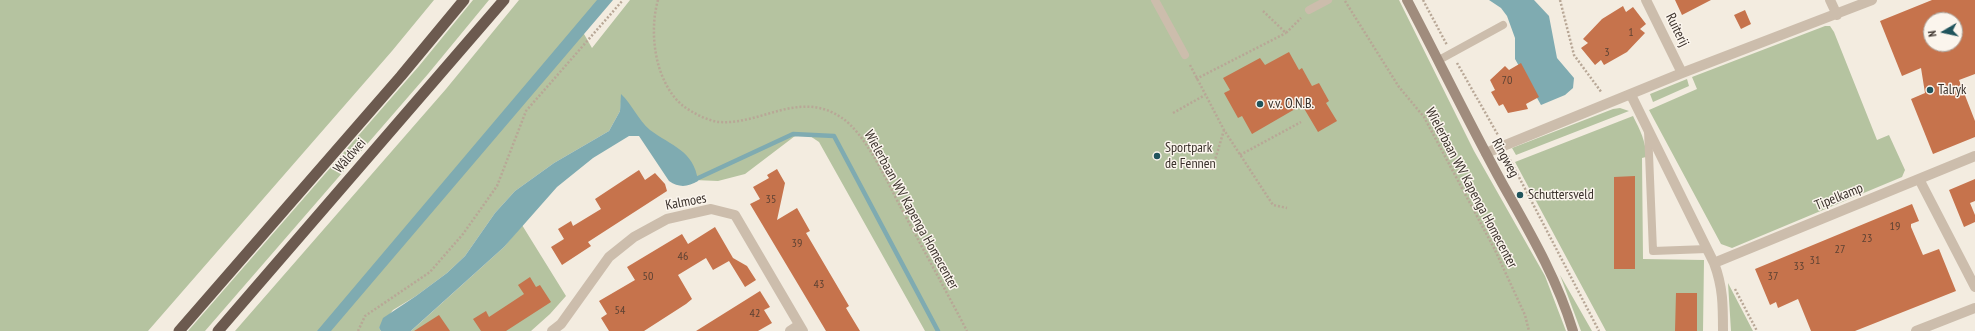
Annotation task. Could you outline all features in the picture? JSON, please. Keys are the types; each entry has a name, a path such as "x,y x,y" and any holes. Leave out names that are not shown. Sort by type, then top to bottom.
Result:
{"highway":[{"name":"Wâldwei","path":"179,331 401,76 464,0"},
{"name":"Wâldwei","path":"218,331 504,0"}],"main road":[{"name":"Ringweg","path":"1407,0 1486,153 1552,276 1567,311 1573,331"}],"street":[{"name":"Ruiterij","path":"1646,0 1682,73"},
{"path":"1830,0 1837,14"},
{"path":"1486,153 1682,73 1872,0"},
{"path":"1631,95 1714,263 1721,282 1723,294 1723,331"},
{"name":"Tipelkamp","path":"1714,263 1975,156"},
{"path":"1919,179 1975,287"},
{"name":"Kalmoes","path":"552,331 563,328 609,257 634,237 667,219 711,209 735,215 801,328 790,331"},
{"path":"1916,331 1975,308"}],"lane":[{"path":"1155,0 1185,55"},
{"path":"1309,10 1328,0"},
{"path":"1439,60 1503,25"},
{"path":"1648,127 1653,251 1708,249"}],"path":[{"path":"359,330 365,316 430,272 463,234 497,186 526,111 623,0"},
{"name":"Wielerbaan WV Kapenga Homecenter","path":"658,0 655,12 654,28 660,71 669,91 682,107 698,116 719,122 737,120 793,106 824,109 843,118 859,135 881,171 967,331"},
{"path":"1423,0 1451,53 1504,146 1599,331"},
{"path":"1560,0 1574,55 1610,103"},
{"name":"Wielerbaan WV Kapenga Homecenter","path":"1345,2 1399,87 1424,116 1495,250 1525,316 1528,331"},
{"path":"1263,10 1286,33"},
{"path":"1196,79 1286,33 1309,10"},
{"path":"1185,55 1196,79 1224,130 1273,205 1287,208"},
{"path":"1172,113 1205,95"},
{"path":"1240,155 1301,122"},
{"path":"1212,170 1224,130"},
{"path":"1731,282 1757,331"}],"green space":[{"path":"0,0 434,0 392,51 148,331 0,331"},
{"path":"473,0 489,0 428,74 205,331 188,331 419,66"},
{"name":"Sportpark de Fennen","path":"519,0 604,0 580,27 592,48 630,0 1399,0 1474,151 1545,276 1566,331 925,331 819,142 810,136 795,136 745,174 718,181 694,180 621,102 620,111 609,131 554,163 515,191 495,213 465,256 447,273 416,296 393,310 379,328 381,331 235,331 446,89"},
{"path":"1825,26 1830,26 1834,32 1877,140 1889,135 1905,170 1902,177 1732,248 1721,244 1649,110 1697,89 1692,77"},
{"path":"1687,79 1689,86 1653,102 1650,94"},
{"path":"1620,108 1629,111 1516,155 1512,148 1613,109"},
{"path":"1633,116 1642,136 1646,151 1646,157 1642,158 1643,259 1704,260 1703,331 1606,331 1515,162"},
{"path":"522,225 566,296 550,314 531,331 411,331 504,247"},
{"path":"1560,275 1592,331 1581,331"},
{"path":"1728,283 1753,331 1731,331"}],"water":[{"path":"597,0 613,0 331,331 317,331"},
{"path":"1489,0 1534,0 1549,16 1557,58 1574,78 1573,88 1565,95 1541,105 1515,59 1515,38 1507,16 1501,8"},
{"path":"621,94 642,122 650,130 687,155 696,171 698,181 691,185 680,186 669,181 639,136 629,136 593,158 557,187 504,247 411,331 381,331 379,328 383,318 447,273 465,256 495,213 515,191 554,163 609,131 620,111"}],"building":[{"path":"1675,0 1711,0 1682,15"},
{"path":"1932,0 1975,0 1975,74 1959,80 1975,121 1975,137 1933,154 1911,99 1925,93 1921,68 1902,76 1880,21"},
{"path":"1623,6 1626,12 1633,7 1646,24 1640,29 1645,33 1627,52 1604,65 1601,60 1595,65 1581,48 1588,43 1583,39 1602,19"},
{"path":"1745,10 1751,24 1741,29 1734,15"},
{"path":"1289,52 1299,70 1302,68 1312,86 1319,83 1329,101 1326,103 1337,121 1318,132 1302,105 1252,134 1242,116 1238,118 1224,93 1230,90 1223,78 1260,58 1265,65"},
{"path":"1521,63 1539,97 1526,104 1528,109 1508,113 1503,104 1499,106 1491,92 1495,90 1490,80 1505,66 1509,70"},
{"path":"777,169 785,183 777,220 797,208 810,231 806,233 849,306 846,308 860,331 826,331 750,204 760,199 753,187 769,178 767,175"},
{"path":"639,170 645,180 655,173 665,184 667,191 588,242 591,246 562,265 551,247 564,239 558,229 571,221 573,226 601,209 595,199"},
{"path":"1635,176 1635,269 1614,269 1614,177"},
{"path":"1975,179 1975,201 1970,203 1975,215 1975,222 1964,227 1949,190"},
{"path":"1912,204 1919,221 1911,224 1911,227 1923,255 1939,249 1956,291 1855,331 1811,331 1798,299 1778,308 1776,302 1770,305 1755,269"},
{"path":"715,227 733,258 747,266 756,280 745,287 729,261 713,270 706,258 678,275 692,299 686,304 644,331 609,331 601,318 607,314 599,301 635,280 627,267 682,234 688,244"},
{"path":"530,277 536,287 540,285 551,302 506,331 481,331 473,319 486,311 489,317 524,294 518,285"},
{"path":"760,291 770,307 764,310 772,323 758,331 696,331"},
{"path":"1676,293 1697,293 1697,331 1675,331"},
{"path":"439,315 450,331 414,331"}],"waterway":[{"path":"694,180 793,134 834,136 938,331"}],"place":[{"name":"Talryk","path":"1930,90"},
{"name":"v.v. O.N.B.","path":"1260,104"},
{"name":"Sportpark de Fennen","path":"1157,156"},
{"name":"Schuttersveld","path":"1520,195"}]}
